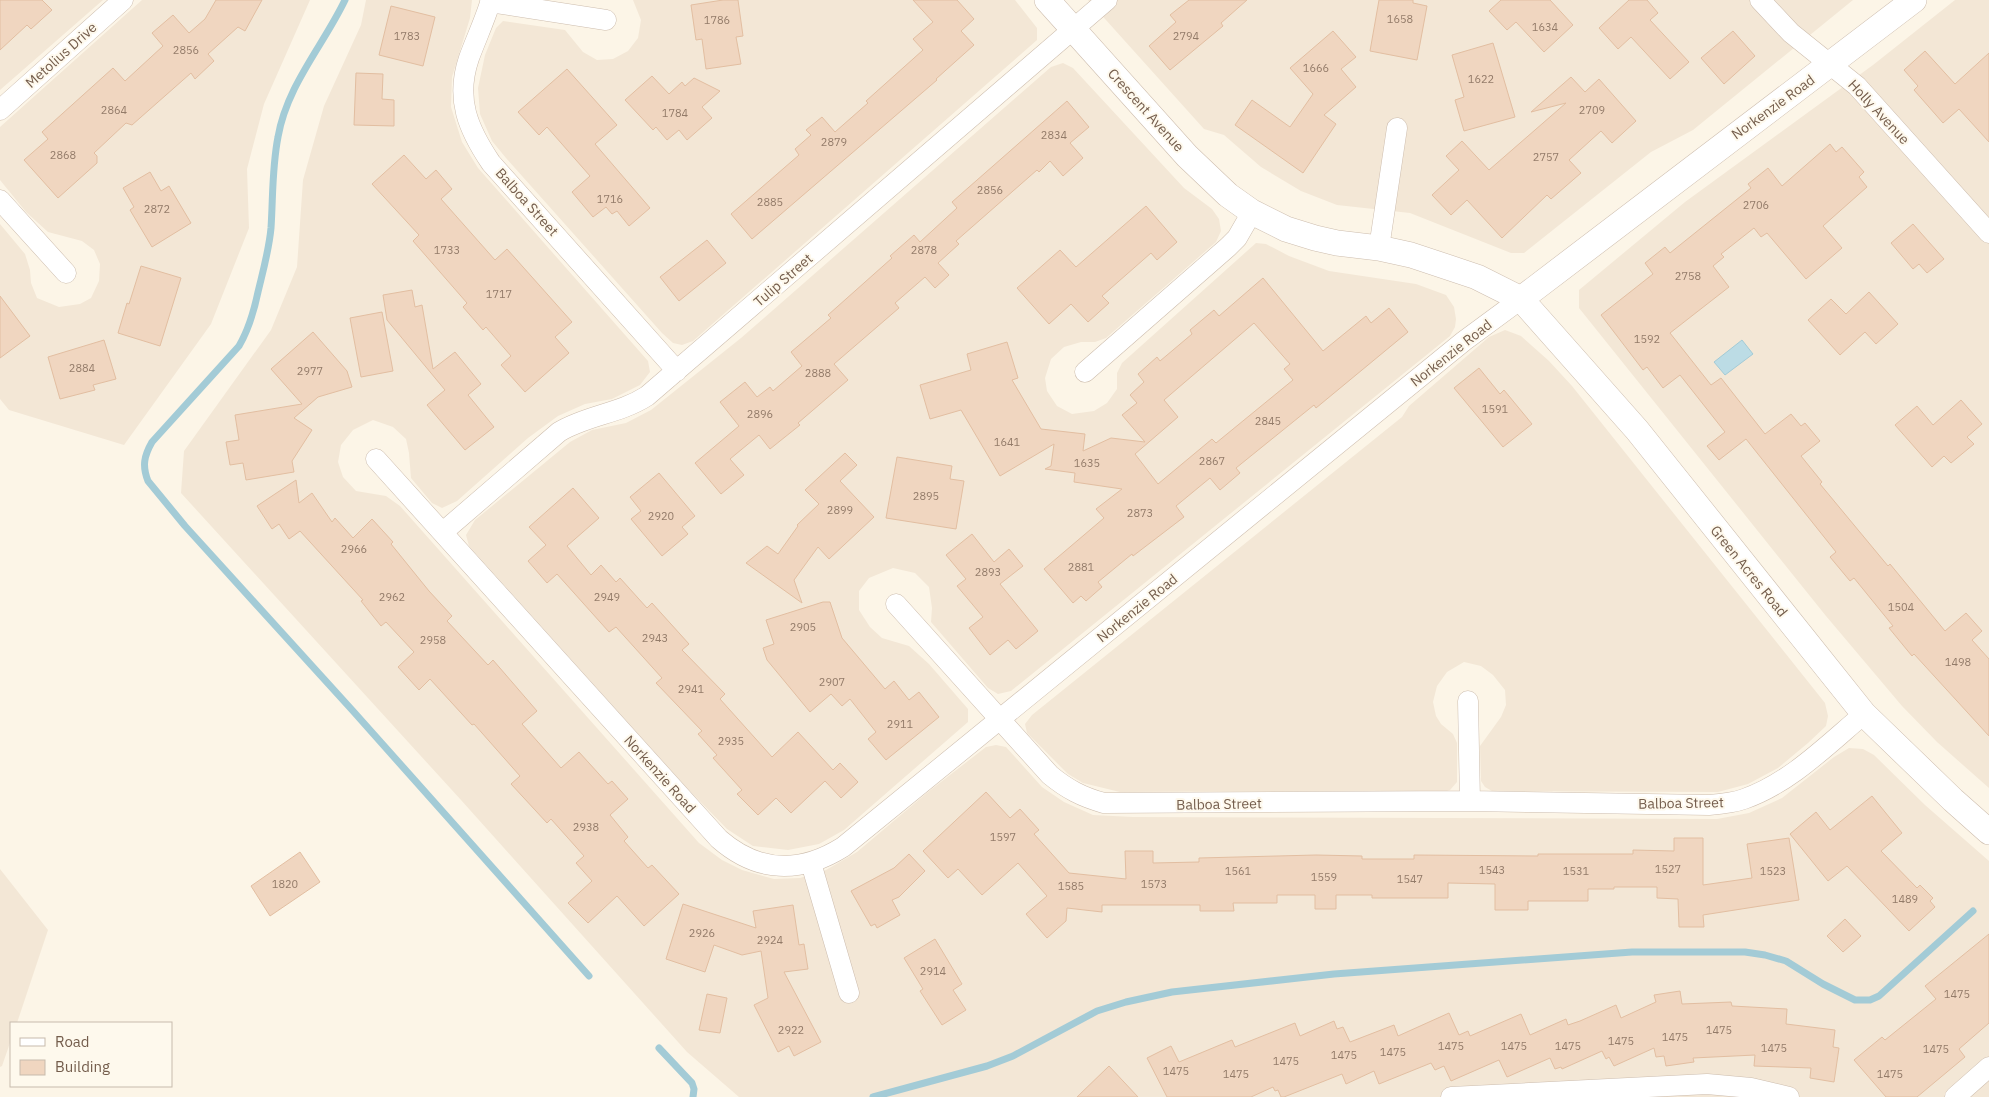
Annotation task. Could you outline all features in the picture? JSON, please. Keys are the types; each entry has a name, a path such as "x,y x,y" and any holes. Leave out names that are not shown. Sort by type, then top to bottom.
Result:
{"street":[{"name":"Metolius Drive","path":"0,110 123,0"},
{"name":"Crescent Avenue","path":"1047,0 1187,156 1228,194 1252,212 1286,229 1315,238 1411,255 1477,277 1521,299"},
{"name":"Tulip Street","path":"442,532 559,432 573,423 636,403 647,396 1107,0"},
{"name":"Holly Avenue","path":"1760,0 1791,33 1831,64 1866,96 1989,233"},
{"name":"Norkenzie Road","path":"376,459 719,839 741,855 753,860 784,866 811,863 843,847 1464,341 1914,0"},
{"name":"Balboa Street","path":"606,20 490,1 468,60 464,77 467,119 476,140 491,162 677,370"},
{"path":"1379,248 1397,128"},
{"path":"0,200 66,273"},
{"path":"1085,372 1228,247 1237,238 1252,212"},
{"name":"Green Acres Road","path":"1521,299 1637,430 1864,714 1989,832"},
{"path":"896,604 1000,720"},
{"path":"1468,701 1470,801"},
{"name":"Balboa Street","path":"1000,720 1050,775 1065,788 1082,797 1104,803 1470,801 1709,805 1743,800 1764,791 1786,778 1864,714"},
{"path":"811,863 849,993"},
{"path":"1956,1097 1989,1067"},
{"path":"1451,1097 1706,1084 1751,1088 1789,1097"}],"shaded area":[{"path":"0,0 103,0 0,90"},
{"path":"142,0 310,0 264,104 247,169 249,228 211,324 124,445 9,410 0,399 0,224 25,254 30,270 31,283 37,298 59,307 80,304 91,298 99,281 100,264 94,250 82,241 48,232 26,212 0,180 0,127"},
{"path":"366,0 472,0 470,18 452,77 451,107 462,142 478,168 648,361 650,372 640,385 612,399 585,404 558,416 528,438 457,501 442,508 432,503 411,478 406,439 393,427 373,420 353,430 341,445 338,462 343,477 356,491 386,496 400,506 699,843 722,860 742,870 774,879 800,878 826,870 857,852 928,792 986,747 996,745 1006,747 1042,787 1064,802 1093,815 1133,817 1717,819 1749,813 1782,798 1834,757 1849,748 1863,749 1874,755 1925,805 1989,861 1989,1097 739,1097 687,1052 461,800 181,493 184,451 271,330 297,267 303,180 324,106 361,25"},
{"path":"633,0 1015,0 1037,28 1037,40 693,341 682,345 673,343 662,333 506,158 492,141 480,114 478,88 485,55 496,28 503,21 565,30 583,52 597,60 613,59 628,51 638,38 641,20"},
{"path":"1088,0 1853,0 1693,130 1651,152 1524,253 1511,253 1410,213 1337,205 1301,191 1261,167 1224,135 1204,129"},
{"path":"1955,0 1989,0 1989,788 1937,742 1902,706 1826,616 1579,308 1579,290 1685,202 1873,65"},
{"path":"1063,63 1073,68 1184,188 1212,209 1219,219 1221,231 1216,242 1106,338 1095,342 1081,342 1064,347 1051,359 1045,378 1047,391 1057,406 1072,414 1094,411 1107,403 1117,389 1117,373 1122,363 1256,243 1266,244 1289,256 1329,271 1416,284 1446,295 1454,307 1455,327 1450,336 1011,691 998,694 988,688 931,622 932,608 929,587 915,573 893,568 869,578 859,591 859,610 870,627 882,638 909,646 929,664 968,709 968,722 844,830 819,844 788,850 753,846 727,829 686,787 469,546 466,535 475,520 570,442 592,430 626,423 651,410 741,338 1051,67"},
{"path":"1505,330 1521,336 1549,361 1572,386 1825,703 1828,716 1826,726 1808,743 1778,768 1748,784 1718,792 1492,791 1485,787 1481,781 1480,746 1501,717 1506,705 1505,690 1493,675 1481,666 1464,662 1447,672 1437,686 1433,702 1436,716 1441,724 1453,734 1457,743 1457,782 1450,790 1441,793 1357,791 1120,792 1083,783 1068,774 1027,733 1025,724 1032,715 1402,417 1409,406 1489,337"},
{"path":"0,869 48,930 17,1022 10,1022 10,1043 0,1067"}],"water":[{"path":"1742,340 1753,354 1725,375 1714,362"}],"building":[{"path":"0,0 42,0 52,10 31,29 27,25 0,50"},
{"path":"216,0 262,0 245,31 238,27 208,54 214,61 195,79 191,73 132,125 126,123 94,153 97,156 97,163 58,198 24,160 48,139 42,132 113,68 125,81 163,46 152,33 173,15 189,33 205,19"},
{"path":"723,0 738,0 743,36 736,37 741,64 706,69 702,39 696,40 691,5"},
{"path":"913,0 957,0 974,19 961,31 974,45 937,80 752,239 731,214 799,155 795,149 811,135 806,130 822,117 835,132 868,103 866,101 923,50 913,39 933,22"},
{"path":"1189,0 1247,0 1221,23 1223,26 1170,70 1149,46 1176,22 1170,15"},
{"path":"1379,0 1413,0 1413,3 1427,6 1417,60 1370,51"},
{"path":"1501,0 1550,0 1573,25 1544,52 1516,22 1507,30 1489,11"},
{"path":"1629,0 1647,0 1658,13 1650,20 1689,62 1670,79 1631,37 1618,49 1599,28"},
{"path":"391,6 435,17 423,66 379,55"},
{"path":"1333,31 1356,57 1341,69 1356,87 1324,115 1336,124 1303,173 1235,125 1252,100 1290,127 1313,94 1290,68"},
{"path":"1733,31 1755,56 1724,84 1701,58"},
{"path":"1493,43 1515,117 1464,131 1455,100 1464,97 1452,55"},
{"path":"1925,51 1955,84 1989,53 1989,142 1959,109 1943,123 1914,90 1918,86 1904,70"},
{"path":"567,69 617,125 595,144 650,208 629,226 617,211 612,214 606,207 593,217 572,192 590,176 547,127 539,135 518,112"},
{"path":"356,73 383,74 382,99 394,100 394,126 354,125"},
{"path":"652,76 669,94 682,82 685,86 694,78 720,91 702,107 712,118 687,140 679,130 667,140 656,127 653,130 625,100"},
{"path":"1571,77 1585,92 1599,79 1636,121 1612,143 1601,131 1569,160 1581,173 1551,199 1547,195 1502,238 1467,200 1451,215 1432,195 1459,170 1446,156 1462,141 1489,170 1566,103 1531,112"},
{"path":"1067,101 1089,127 1070,143 1083,158 1063,176 1050,161 1039,172 1037,170 956,241 959,244 938,263 949,275 935,288 925,277 895,303 899,308 834,364 848,380 798,423 800,425 770,449 759,435 730,459 744,475 721,494 695,463 739,426 720,402 745,382 757,397 770,387 773,391 802,366 791,352 831,318 828,315 892,258 890,256 914,235 920,242 957,208 952,202"},
{"path":"1830,144 1836,152 1842,147 1864,172 1859,177 1867,187 1823,226 1842,248 1806,279 1767,233 1761,237 1754,228 1721,254 1724,257 1713,266 1729,287 1670,333 1711,385 1721,378 1765,434 1791,414 1801,426 1805,423 1820,441 1801,456 1822,482 1820,484 1888,566 1890,564 1945,631 1966,613 1982,631 1972,640 1989,659 1989,736 1914,654 1912,656 1889,628 1893,626 1854,578 1850,581 1830,557 1836,552 1746,439 1719,460 1707,446 1725,432 1680,375 1663,388 1647,367 1643,370 1601,315 1653,274 1645,263 1665,247 1670,253 1751,188 1748,184 1768,168 1782,186"},
{"path":"404,155 426,179 436,170 452,189 441,199 495,260 507,249 572,322 555,337 569,353 525,392 501,365 511,356 486,327 483,330 463,307 467,303 413,241 419,235 372,184"},
{"path":"150,172 161,191 169,186 191,223 152,247 130,210 134,207 123,188"},
{"path":"1146,206 1177,242 1157,260 1151,253 1102,296 1109,303 1088,322 1071,304 1049,324 1017,288 1060,250 1076,267"},
{"path":"1913,224 1944,259 1927,273 1919,264 1913,269 1891,243"},
{"path":"707,240 726,263 679,301 660,277"},
{"path":"141,266 181,278 160,346 118,333"},
{"path":"1263,278 1323,351 1366,316 1371,323 1389,308 1408,332 1316,408 1314,405 1236,468 1240,473 1220,490 1210,478 1176,506 1184,517 1133,556 1132,554 1098,582 1102,587 1086,601 1081,596 1073,603 1044,569 1104,518 1096,509 1122,489 1074,482 1075,473 1045,469 1051,466 1054,444 1000,476 961,410 930,419 920,385 971,370 967,354 1007,342 1018,378 1012,380 1041,429 1085,434 1083,451 1111,438 1145,442 1122,415 1137,403 1130,395 1144,382 1138,374 1157,357 1160,361 1192,334 1190,330 1214,310 1219,316","holes":["1254,323 1290,364 1284,369 1293,380 1216,443 1212,439 1158,484 1135,454 1178,417 1164,400"]},
{"path":"412,290 415,307 422,305 433,369 455,352 481,384 468,395 494,427 465,450 427,405 445,390 387,320 383,295"},
{"path":"1869,292 1898,324 1876,344 1865,332 1840,355 1808,320 1831,299 1846,314"},
{"path":"0,296 30,336 0,358"},
{"path":"382,312 393,371 361,377 350,318"},
{"path":"313,332 347,371 352,387 318,397 294,418 312,430 292,461 294,472 246,480 243,463 230,465 226,442 239,440 235,415 302,404 271,369"},
{"path":"104,340 116,379 93,385 95,390 60,399 48,357"},
{"path":"1479,368 1500,394 1504,390 1532,424 1503,447 1454,388"},
{"path":"1961,400 1982,424 1967,437 1974,444 1951,463 1944,456 1932,467 1895,425 1917,406 1933,425"},
{"path":"845,453 857,465 840,481 874,517 829,559 818,547 794,580 802,603 746,563 767,546 778,554 797,525 819,504 805,490"},
{"path":"897,457 952,466 950,479 964,481 956,529 886,518"},
{"path":"659,473 695,516 682,527 688,534 662,556 631,519 641,511 630,497"},
{"path":"296,480 299,503 312,493 332,522 335,518 353,538 372,519 393,542 391,544 429,591 452,616 447,621 488,665 493,660 537,711 522,724 561,768 579,752 608,784 612,781 628,799 610,815 628,837 624,841 648,868 652,865 679,894 644,926 617,896 588,923 568,903 592,881 576,863 584,856 551,819 547,823 511,784 520,776 474,724 472,725 430,679 419,690 398,667 414,652 386,622 381,626 361,601 363,600 300,531 289,539 279,524 272,529 257,506"},
{"path":"573,488 599,518 567,546 591,575 601,565 616,582 620,578 647,608 652,603 689,644 682,650 725,694 720,699 772,757 798,732 833,770 840,763 858,782 841,798 825,781 791,813 776,798 758,815 737,794 742,790 713,758 717,755 698,734 702,731 656,683 662,678 616,627 609,632 557,574 547,583 528,561 546,545 529,527"},
{"path":"972,534 994,562 1009,549 1023,566 1000,584 1038,631 1016,649 1008,640 990,655 969,628 983,617 957,586 966,579 946,555"},
{"path":"823,602 830,602 842,638 885,689 894,681 909,700 919,692 939,717 886,760 868,739 876,732 850,699 842,706 831,694 810,712 767,660 763,648 774,644 766,620"},
{"path":"986,792 1010,818 1020,809 1039,830 1034,834 1069,873 1126,879 1125,851 1153,851 1153,863 1199,862 1199,858 1316,855 1362,856 1362,859 1414,859 1414,855 1538,856 1538,854 1633,854 1633,850 1674,851 1674,838 1703,838 1703,885 1752,878 1747,844 1789,838 1799,900 1703,915 1704,927 1679,927 1678,899 1657,898 1657,887 1588,889 1588,901 1528,901 1528,910 1495,910 1495,884 1448,883 1448,898 1372,898 1372,895 1336,895 1336,909 1315,909 1315,895 1277,895 1277,903 1233,903 1234,911 1200,911 1200,905 1102,905 1102,912 1067,908 1066,921 1047,938 1026,914 1047,896 1018,863 982,895 958,869 948,878 923,851"},
{"path":"1872,796 1902,833 1881,851 1917,888 1920,885 1933,898 1930,901 1935,907 1909,931 1847,866 1828,881 1790,834 1816,812 1830,830"},
{"path":"300,852 320,882 270,916 251,886"},
{"path":"909,854 925,871 899,897 892,900 900,915 877,928 875,924 871,926 851,891 894,868"},
{"path":"683,904 756,928 753,911 793,905 799,945 804,944 808,969 784,972 821,1042 794,1056 789,1046 778,1052 754,1005 768,998 761,951 742,955 714,945 705,972 666,959"},
{"path":"1845,919 1861,936 1843,952 1827,936"},
{"path":"1989,934 1989,1023 1959,1049 1965,1057 1917,1097 1886,1097 1854,1060 1882,1037 1885,1040 1936,999 1925,986"},
{"path":"935,939 962,984 953,990 966,1010 942,1025 920,991 923,989 904,958"},
{"path":"1680,991 1682,1004 1731,1002 1732,1006 1787,1009 1786,1024 1835,1030 1833,1047 1839,1048 1834,1082 1810,1078 1811,1068 1754,1066 1755,1055 1693,1058 1694,1062 1666,1066 1664,1056 1656,1057 1654,1048 1614,1066 1609,1057 1606,1059 1602,1051 1562,1069 1561,1067 1555,1069 1550,1058 1507,1077 1499,1060 1451,1081 1444,1066 1435,1070 1431,1063 1379,1084 1374,1071 1346,1084 1342,1074 1284,1097 1281,1097 1278,1090 1275,1091 1273,1087 1251,1097 1167,1097 1147,1058 1171,1046 1179,1062 1232,1040 1235,1047 1295,1023 1300,1036 1334,1021 1337,1029 1343,1027 1350,1042 1394,1025 1398,1036 1449,1013 1459,1035 1468,1031 1470,1036 1521,1014 1530,1035 1566,1019 1568,1025 1580,1021 1616,1005 1621,1018 1656,1002 1654,995"},
{"path":"707,994 727,998 720,1033 699,1030"},
{"path":"1109,1066 1138,1097 1077,1097"}],"waterway":[{"path":"345,0 297,83 283,118 275,160 269,244 255,306 246,333 239,346 152,442 145,461 146,476 185,526 589,976"},
{"path":"873,1097 987,1066 1013,1056 1097,1011 1126,1002 1172,992 1334,974 1632,952 1745,952 1786,961 1823,984 1855,1000 1870,1000 1879,996 1973,911"},
{"path":"659,1048 692,1083 694,1089 693,1097"}]}
